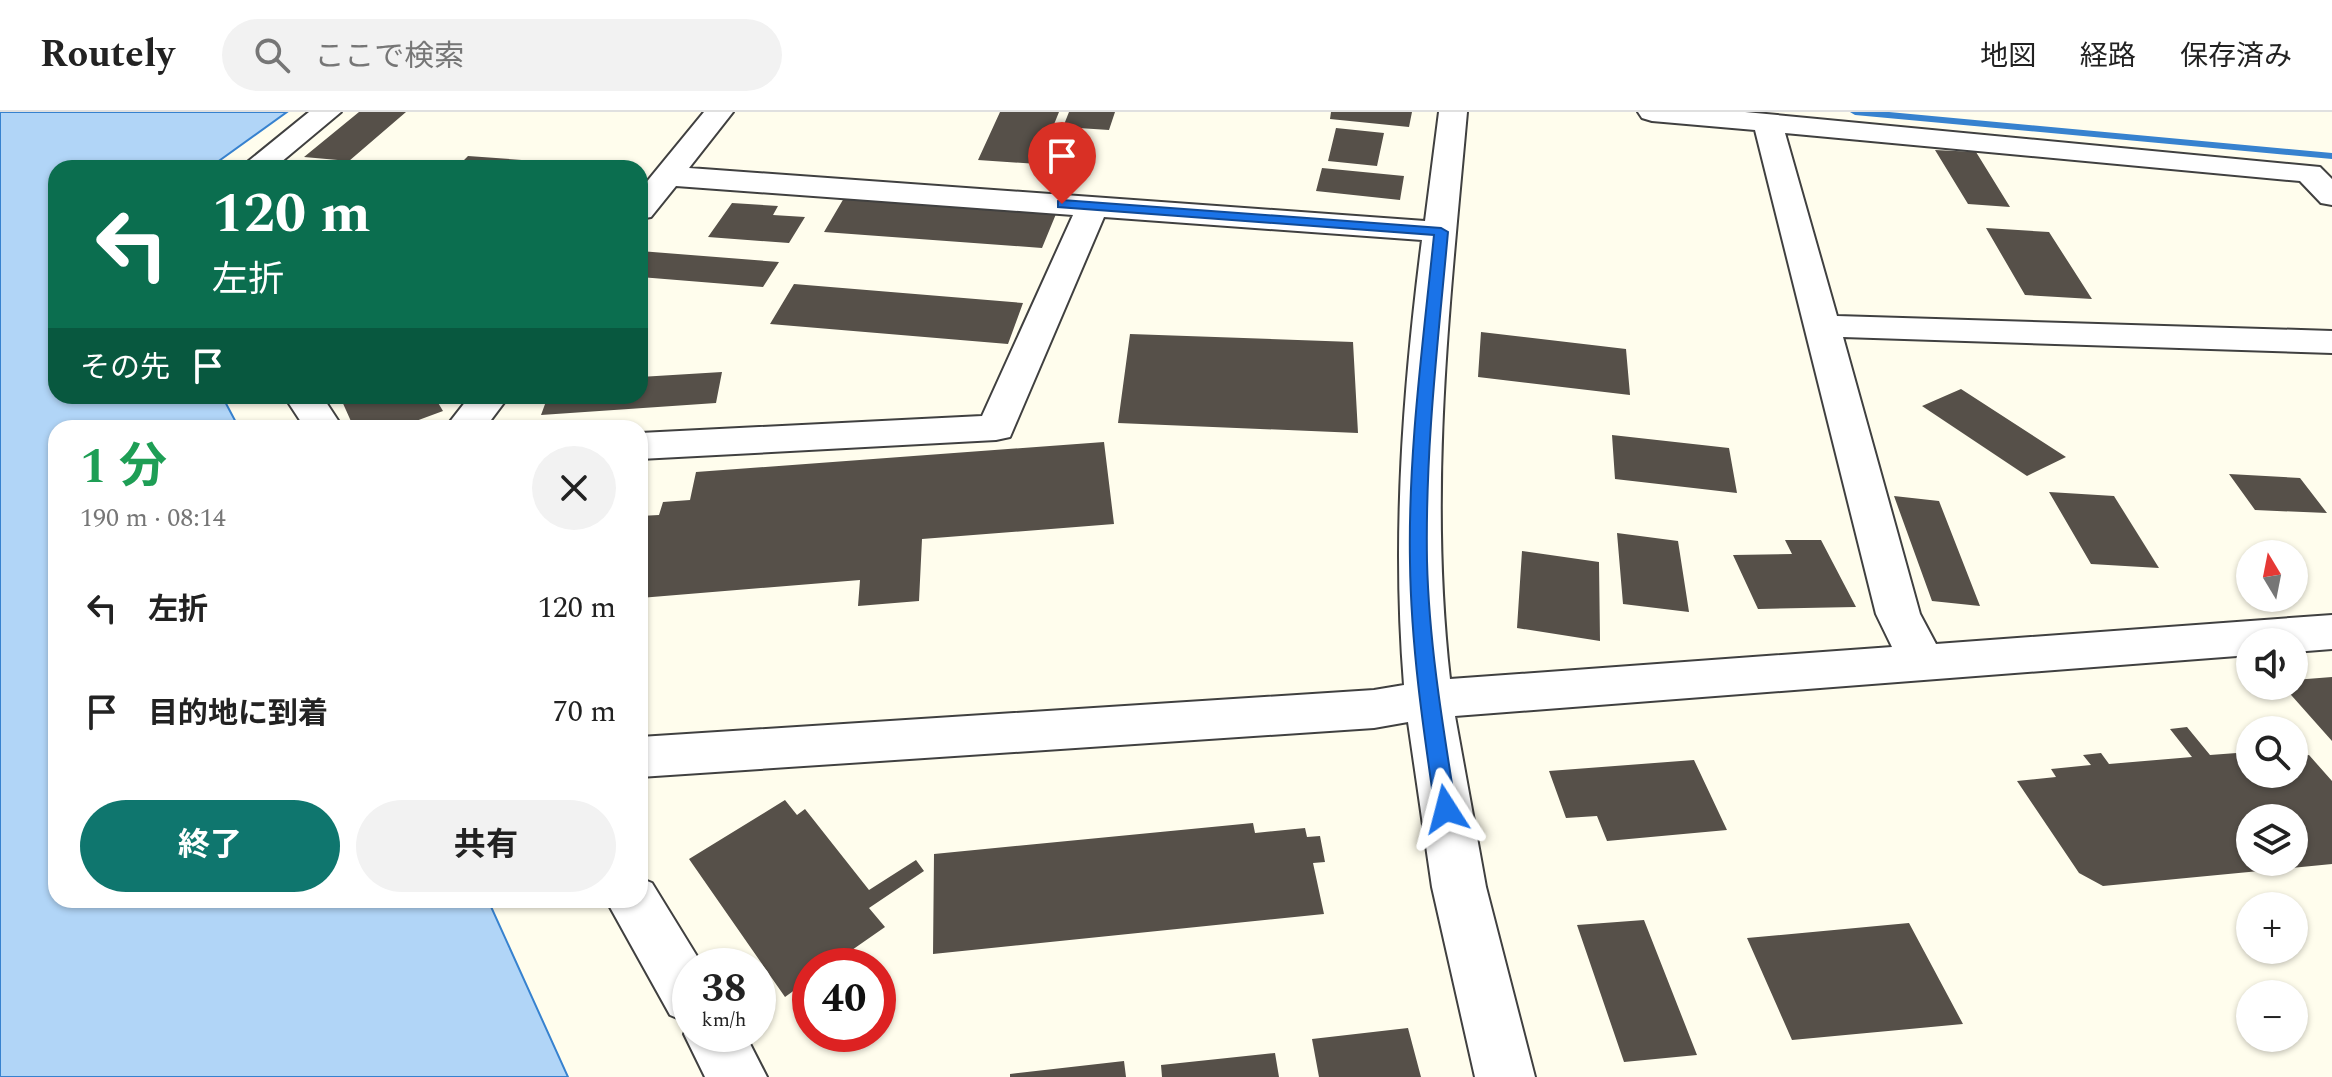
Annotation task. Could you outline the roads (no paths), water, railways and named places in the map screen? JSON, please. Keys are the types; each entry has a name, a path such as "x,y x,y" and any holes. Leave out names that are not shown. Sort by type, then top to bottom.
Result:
{"street":[{"path":"265,160 327,112"},
{"path":"648,200 719,112"},
{"path":"1453,112 1419,457 1418,564 1429,699 1450,837 1505,1077"},
{"path":"1652,112 2309,173 2332,196"},
{"path":"1768,124 1898,614 1923,662"},
{"path":"668,176 1441,232"},
{"path":"648,446 996,428 1093,206"},
{"path":"1822,326 2332,342"},
{"path":"470,420 484,404"},
{"path":"648,756 1374,709 1429,699 2332,632"},
{"path":"638,908 672,966"},
{"path":"723,1052 737,1077"}],"water":[{"path":"0,112 287,112 220,160 48,160 48,404 226,404 235,420 48,420 48,908 492,908 568,1077 0,1077"}],"waterway":[{"path":"1855,112 2332,156"}]}
